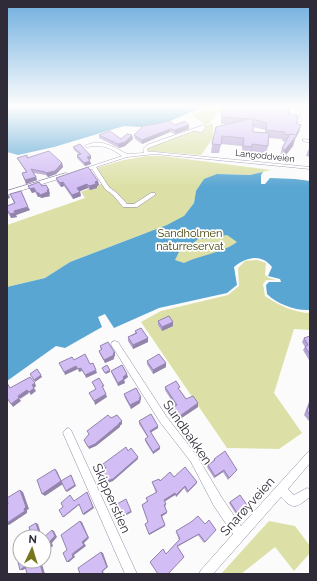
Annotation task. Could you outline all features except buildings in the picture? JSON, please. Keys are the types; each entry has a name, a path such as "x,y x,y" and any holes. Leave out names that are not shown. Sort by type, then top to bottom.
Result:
{"street":[{"name":"Langoddveien","path":"146,153 146,149 149,146 184,133"},
{"path":"88,146 99,143 106,144 126,156"},
{"name":"Langoddveien","path":"78,172 126,156 146,153 174,154 310,168"},
{"path":"93,167 106,188 115,194 125,206 135,206 153,194"},
{"path":"7,193 70,174"},
{"name":"Sundbakken","path":"115,344 163,419 194,459 218,502 240,534"},
{"name":"Skipperstien","path":"68,433 131,574"},
{"name":"Snarøyveien","path":"204,574 310,456"},
{"path":"281,489 292,501 298,500 306,493"}],"green space":[{"path":"185,133 213,133 213,138 201,155 149,151 147,150 149,146"},
{"name":"Sandholmen naturreservat","path":"147,156 163,156 271,170 250,175 217,174 196,191 194,203 184,216 272,231 145,284 146,233 70,262 45,278 7,287 7,225 85,198 81,192 101,184 96,168 124,160"},
{"path":"257,260 266,263 265,275 276,280 266,280 263,284 265,296 287,308 298,312 310,313 310,330 294,329 274,393 302,433 279,449 227,448 141,322 161,311 228,295 239,286 238,268 245,261"},
{"path":"269,521 295,526 310,546 310,553 294,571 275,547 241,574 221,574"}],"water":[{"path":"7,133 100,133 54,147 18,155 7,152"},
{"path":"263,172 261,175 261,184 265,184 270,178 310,181 310,310 293,308 281,304 271,298 267,294 266,285 269,282 281,282 280,279 268,276 272,267 268,263 258,258 248,259 234,267 237,285 227,293 159,308 114,328 105,314 98,317 102,327 65,348 56,346 7,381 7,287 45,278 70,262 167,225 184,216 194,203 196,191 204,179 217,174 250,175","holes":["219,234 222,235 221,236 227,235 237,242 225,249 184,263 175,260 181,248 191,245 198,239 205,239"]}]}
